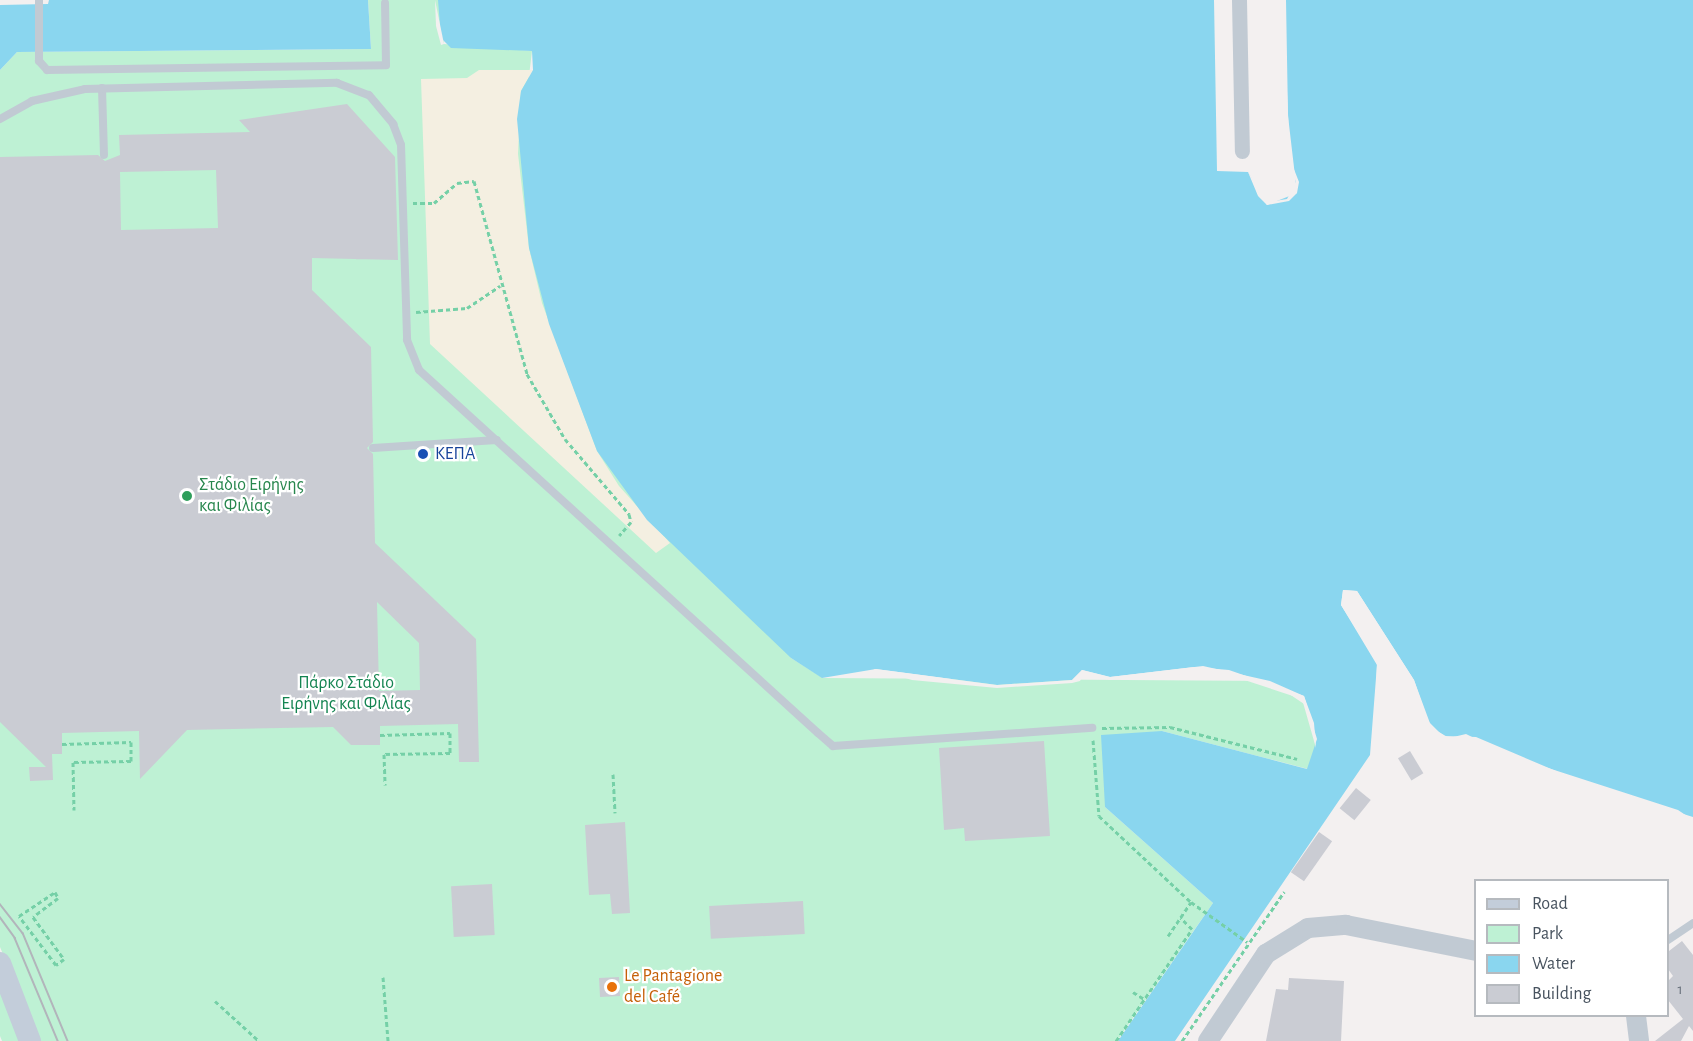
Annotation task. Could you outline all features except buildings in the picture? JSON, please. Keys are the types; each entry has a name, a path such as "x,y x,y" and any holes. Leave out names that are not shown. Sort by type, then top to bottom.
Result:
{"main road":[{"path":"0,963 30,1041"}],"street":[{"path":"1239,0 1242,151"},
{"path":"1208,1041 1266,954 1303,930 1346,925 1474,951"},
{"path":"1636,1017 1639,1041"}],"lane":[{"path":"39,0 39,61 47,70 386,65 385,3"},
{"path":"0,119 57,93 102,88 337,83 369,95 393,124 401,145 410,352 419,370 833,746 1092,728"},
{"path":"102,88 104,155"},
{"path":"373,448 497,440"},
{"path":"1669,939 1693,923"}],"path":[{"path":"421,203 440,200 457,183 474,181 500,286 530,380 570,445 629,514 631,522 623,532"},
{"path":"423,312 467,308 500,286"},
{"path":"1247,942 1191,902 1099,816 1092,728 1170,727 1297,759"},
{"path":"380,735 450,733 450,753 384,754 385,785"},
{"path":"62,744 130,742 131,761 73,762 74,810"},
{"path":"613,774 615,813"},
{"path":"55,892 58,898 33,917 64,959 56,965 19,916 55,892"},
{"path":"1182,1041 1284,892"},
{"path":"1168,936 1191,902"},
{"path":"1116,1041 1146,1000 1192,929 1181,918"},
{"path":"383,977 388,1041"},
{"path":"1133,992 1146,1000"},
{"path":"215,1001 259,1041"}],"green space":[{"name":"Πάρκο Στάδιο Ειρήνης και Φιλίας","path":"368,0 440,0 444,44 532,51 529,76 791,658 823,678 1270,681 1307,706 1316,748 1308,769 1162,731 1105,807 1213,903 1117,1041 39,1041 0,947 0,70 17,52 371,49"},
{"path":"0,982 22,1041 2,1041 0,1036"}],"sand":[{"path":"479,70 533,70 521,91 518,154 529,248 542,303 597,451 619,486 670,543 656,553 430,344 421,79 467,78"}],"water":[{"path":"49,0 368,0 371,49 17,52 0,70 0,5 48,4"},
{"path":"438,0 1214,0 1217,171 1248,172 1267,205 1297,193 1288,116 1286,0 1693,0 1693,817 1584,783 1476,737 1444,736 1431,726 1414,680 1357,591 1343,590 1341,605 1377,665 1370,755 1175,1041 1118,1041 1213,903 1105,807 1101,735 1162,731 1307,769 1317,739 1304,696 1229,670 1194,667 1110,677 1082,670 1072,680 997,685 876,669 822,678 791,658 647,520 597,451 549,324 529,248 517,119 521,91 533,70 532,51 451,48 441,38"}],"pier":[{"path":"435,0 444,44 441,45 436,26"},
{"path":"1283,0 1290,159 1299,182 1297,193 1289,201 1267,205 1258,196 1248,172 1268,202 1287,199 1296,182 1288,159"},
{"path":"1343,590 1357,591 1414,680 1428,721 1439,732 1449,738 1466,734 1511,756 1678,810 1693,820 1583,786 1510,759 1474,739 1443,739 1425,722 1411,681 1355,594 1347,592 1343,603 1351,609 1379,659 1374,744 1377,662 1341,605"},
{"path":"1203,666 1270,681 1304,696 1314,723 1316,748 1302,699 1217,671 1110,680 1084,673 1080,681 1072,683 997,688 912,680 889,673 863,676 875,669 997,685 1072,680 1082,670 1110,677"}],"tram line":[{"path":"0,904 23,933 68,1041"},
{"path":"0,917 15,938 58,1041"}],"place":[{"name":"ΚΕΠΑ","path":"423,454"},
{"name":"Στάδιο Ειρήνης και Φιλίας","path":"187,496"},
{"name":"Le Pantagione del Café","path":"612,987"}]}
